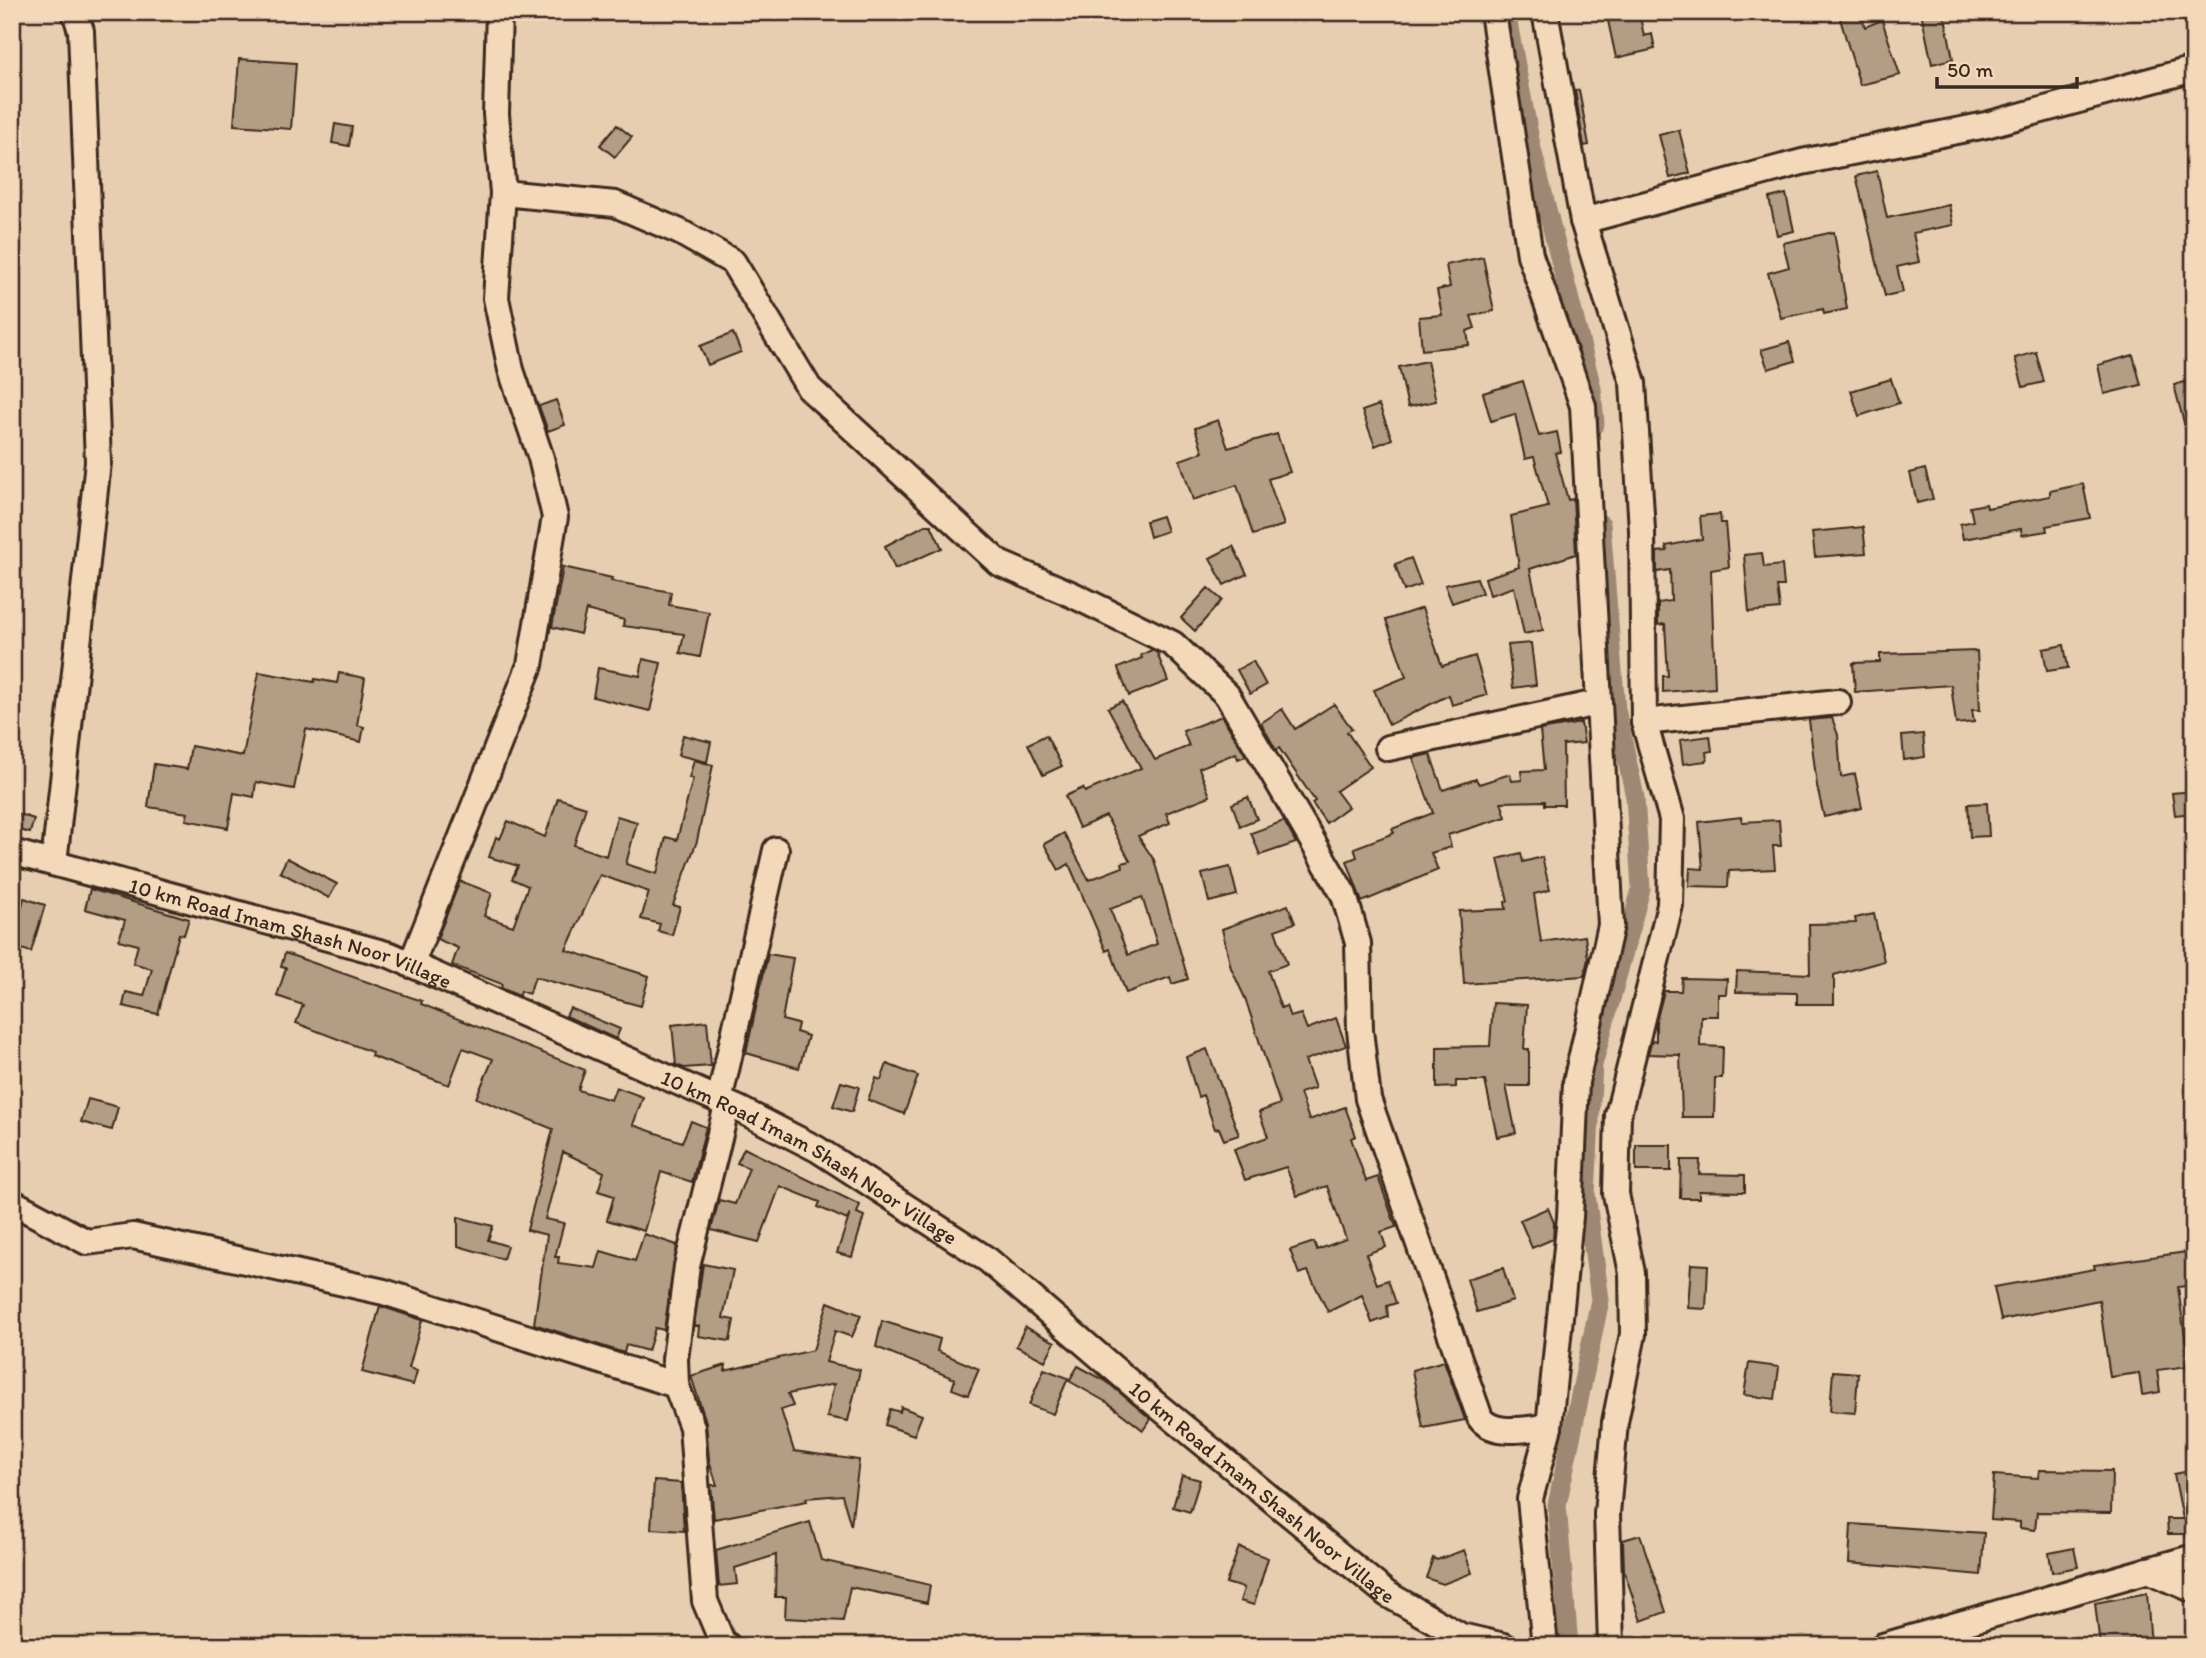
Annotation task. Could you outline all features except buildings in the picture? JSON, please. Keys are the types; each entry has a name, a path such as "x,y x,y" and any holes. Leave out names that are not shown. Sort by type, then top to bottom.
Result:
{"street":[{"path":"54,863 98,463 81,31 75,12"},
{"path":"411,965 530,666 555,517 541,458 511,370 496,299 503,193 496,114 499,12"},
{"path":"1493,12 1530,255 1583,406 1611,925 1576,1082 1570,1217 1549,1427 1530,1499 1545,1646"},
{"path":"1545,12 1583,221 1633,383 1642,530 1644,722 1671,819 1670,905 1618,1115 1616,1194 1632,1273 1633,1334 1615,1422 1607,1514 1611,1646"},
{"path":"1583,221 1802,162 1986,125 2194,69"},
{"path":"503,193 615,204 680,232 733,262 809,388 999,564 1073,595 1173,644 1227,695 1344,895 1358,943 1360,1030 1368,1100 1480,1418 1486,1426 1496,1429 1549,1427"},
{"path":"1644,722 1838,702"},
{"path":"1388,748 1597,703"},
{"path":"728,1646 723,1644 705,1601 692,1427 676,1385 675,1359 687,1266 776,850"},
{"name":"10 km Road Imam Shash Noor Village","path":"12,852 390,955 723,1103 817,1149 988,1260 1140,1392 1387,1594 1461,1636 1504,1646"},
{"path":"12,1202 87,1242 133,1236 384,1292 676,1385"},
{"path":"1883,1646 2194,1557"},
{"path":"2148,1570 2194,1590"}],"waterway":[{"path":"1506,12 1531,145 1592,388 1595,424"},
{"path":"1569,1645 1557,1505 1600,1300 1586,1194 1593,1065 1641,889 1635,797 1616,709 1601,524"}]}
